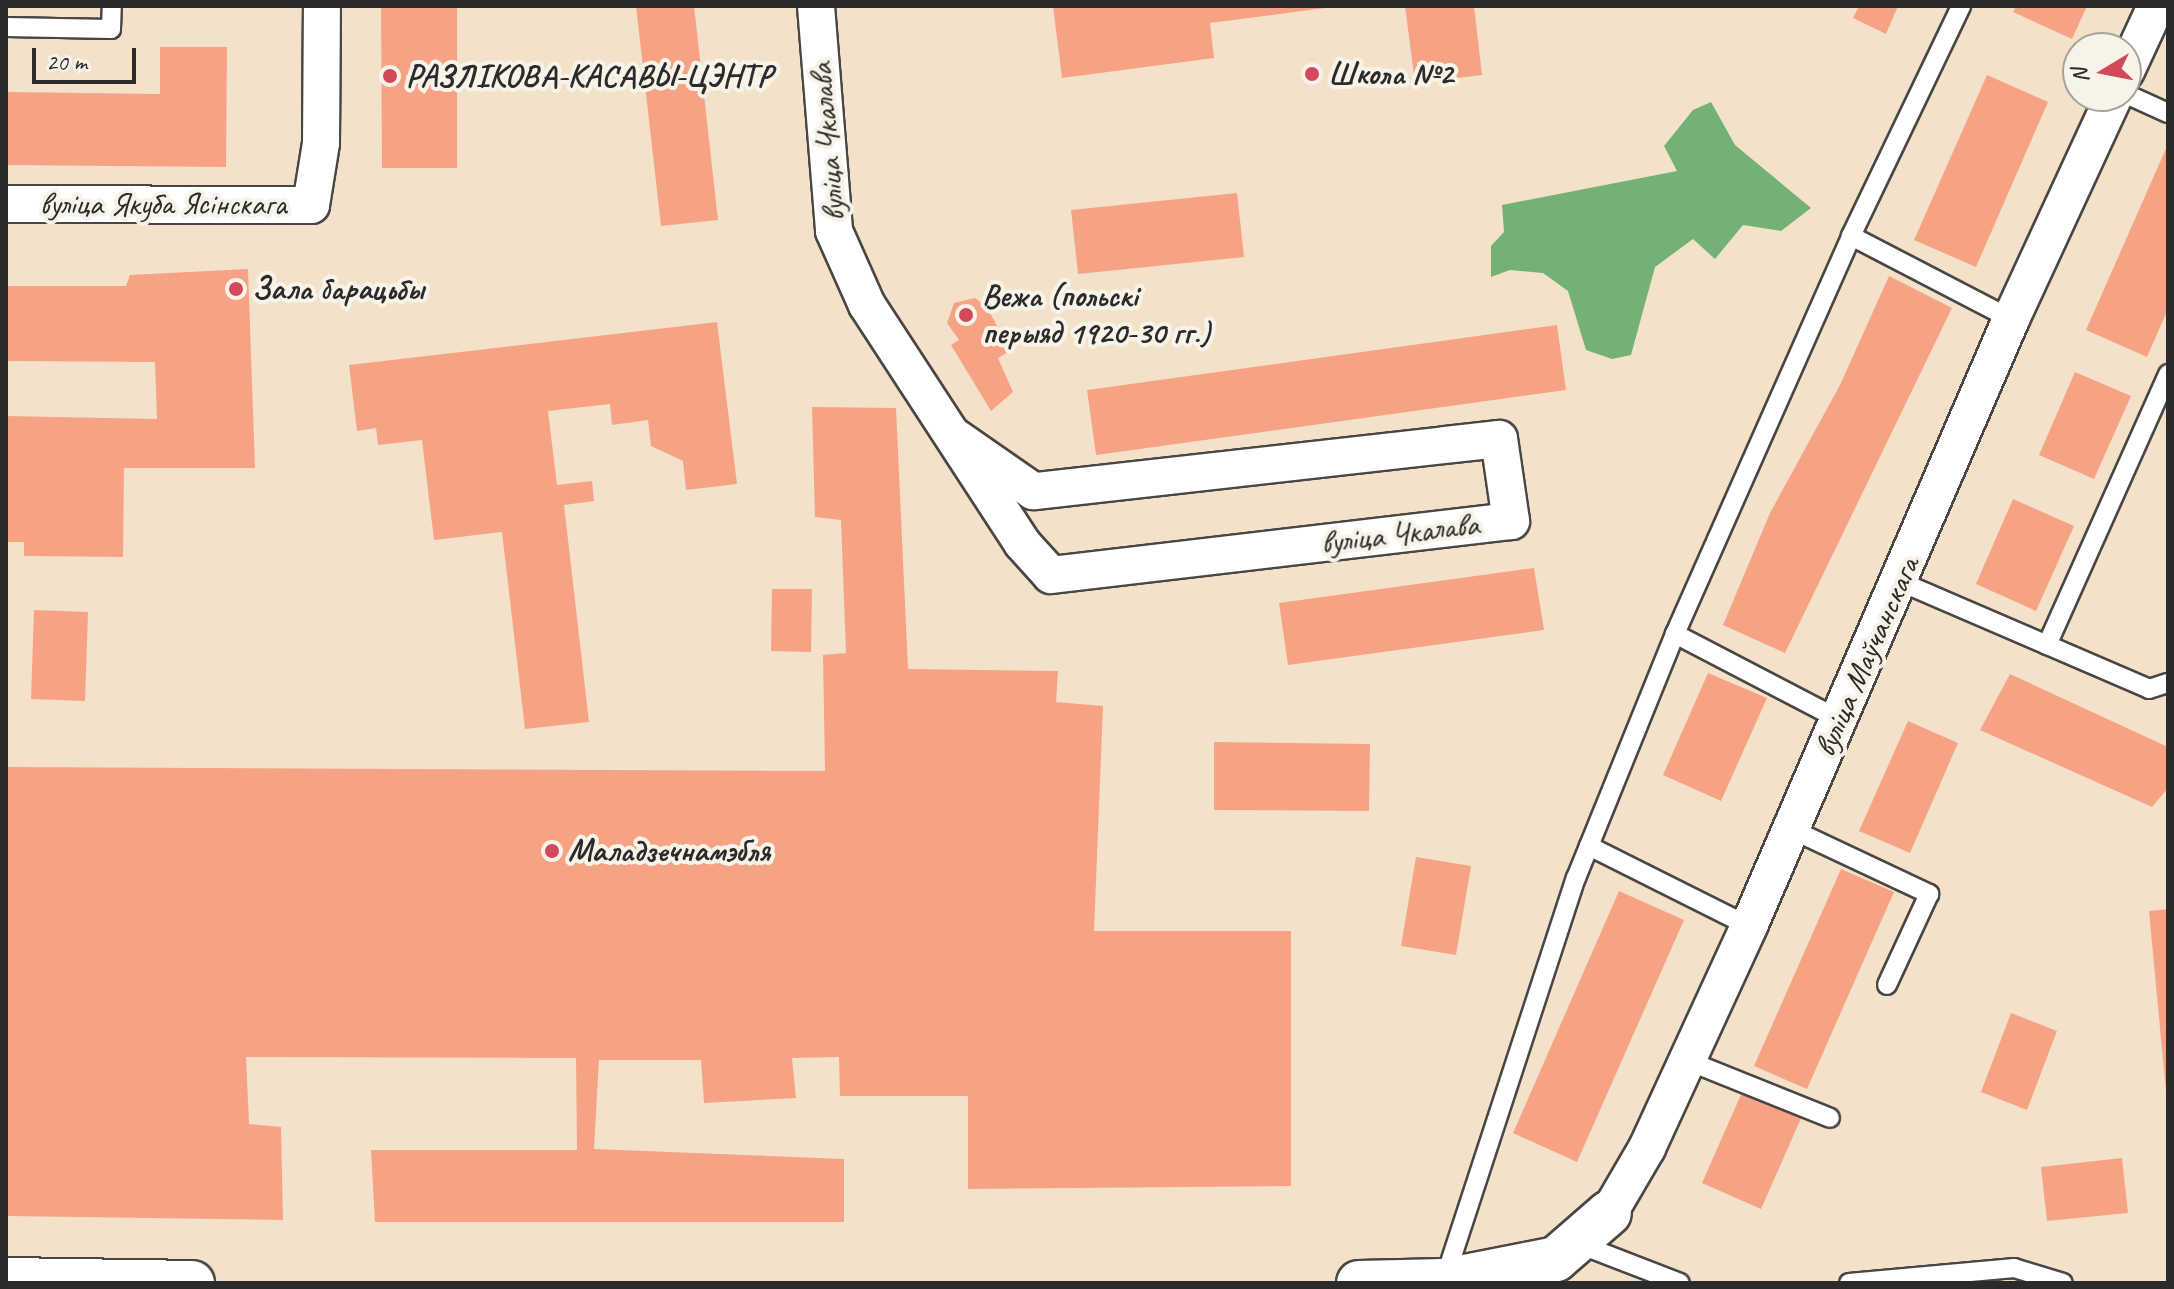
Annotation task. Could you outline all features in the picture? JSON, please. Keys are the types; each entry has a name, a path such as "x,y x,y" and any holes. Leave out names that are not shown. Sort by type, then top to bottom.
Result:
{"street":[{"name":"вуліца Якуба Ясінскага","path":"6,204 311,205 321,143 322,6"},
{"name":"вуліца Чкалава","path":"816,6 834,231 867,305 1022,543 1051,575 1511,521 1499,439 1033,491 955,437"},
{"path":"2142,36 2156,6"},
{"name":"вуліца Маўчанскага","path":"1609,1213 1647,1148 1749,926 1901,582 2011,319 2107,112"},
{"path":"1359,1283 1444,1281 1556,1259 1609,1213"},
{"path":"6,1280 192,1283"}],"lane":[{"path":"6,27 111,29 112,6"},
{"path":"1444,1281 1589,846 1675,634 1851,236 1961,6"},
{"path":"2142,101 2168,113"},
{"path":"1851,236 2011,319"},
{"path":"2047,645 2168,374"},
{"path":"1901,582 2149,689 2168,683"},
{"path":"1675,634 1840,720"},
{"path":"1791,829 1929,894 1887,985"},
{"path":"1589,846 1749,926"},
{"path":"1686,1060 1830,1118"},
{"path":"1576,1242 1680,1283"},
{"path":"1849,1283 2014,1268 2063,1283"}],"green space":[{"path":"1711,102 1735,145 1811,208 1781,231 1743,225 1715,259 1693,239 1655,267 1631,355 1612,359 1586,350 1568,291 1543,273 1510,270 1491,277 1491,246 1504,232 1502,205 1677,171 1664,146 1693,110"}],"building":[{"path":"381,6 457,6 457,168 382,168"},
{"path":"636,6 694,6 718,220 661,226"},
{"path":"1053,6 1325,8 1210,23 1214,58 1062,78"},
{"path":"1405,6 1474,6 1482,75 1415,83"},
{"path":"1859,6 1898,6 1886,34 1853,18"},
{"path":"2016,6 2087,6 2075,32 2062,34 2013,12"},
{"path":"160,47 227,47 226,167 6,165 6,92 160,94"},
{"path":"1987,75 2048,102 1976,267 1914,240"},
{"path":"2168,144 2168,309 2147,357 2086,330"},
{"path":"1237,193 1244,257 1078,274 1071,210"},
{"path":"248,269 255,468 124,468 123,557 24,556 24,542 6,542 6,416 157,419 155,362 6,361 6,286 126,286 130,275"},
{"path":"1889,276 1952,308 1785,653 1723,625 1770,513 1840,385"},
{"path":"975,298 987,307 1010,351 998,358 1013,392 991,411 951,345 959,340 947,323 954,303"},
{"path":"717,322 737,484 686,490 683,461 651,446 648,420 612,425 610,404 548,411 557,485 592,481 594,501 564,505 589,722 525,729 502,532 434,540 422,440 378,445 376,428 357,431 349,365"},
{"path":"1557,325 1566,390 1096,455 1087,390"},
{"path":"2075,372 2131,396 2094,479 2039,455"},
{"name":"Маладзечнамэбля","path":"812,407 896,408 908,669 1058,671 1056,702 1103,706 1094,931 1291,931 1291,1186 968,1189 968,1096 840,1096 839,1057 792,1058 796,1098 704,1103 701,1060 599,1060 594,1149 844,1159 844,1222 375,1222 371,1150 577,1150 576,1058 246,1057 249,1124 281,1127 283,1220 6,1216 6,767 825,771 823,655 846,653 841,520 815,517"},
{"path":"2013,499 2074,526 2036,611 1976,584"},
{"path":"1534,568 1544,630 1288,665 1279,603"},
{"path":"772,589 812,589 811,652 771,651"},
{"path":"34,610 88,612 85,701 31,699"},
{"path":"1708,673 1767,698 1721,801 1663,775"},
{"path":"2010,674 2168,747 2168,788 2152,807 1980,730"},
{"path":"1908,721 1958,743 1910,853 1859,831"},
{"path":"1214,742 1370,744 1369,811 1214,810"},
{"path":"1416,857 1471,866 1456,955 1401,946"},
{"path":"1841,869 1894,892 1807,1089 1754,1066"},
{"path":"1619,891 1684,920 1577,1162 1513,1133"},
{"path":"2168,909 2168,1092 2166,1092 2149,911"},
{"path":"2011,1013 2057,1031 2027,1110 1981,1092"},
{"path":"1743,1090 1802,1116 1761,1209 1702,1183"},
{"path":"2122,1158 2128,1213 2047,1221 2041,1167"}],"place":[{"name":"Школа №2","path":"1312,74"},
{"name":"РАЗЛІКОВА-КАСАВЫ-ЦЭНТР","path":"390,76"},
{"name":"Зала барацьбы","path":"236,289"},
{"name":"Вежа (польскі перыяд 1920-30 гг.)","path":"966,315"},
{"name":"Маладзечнамэбля","path":"552,851"}]}
